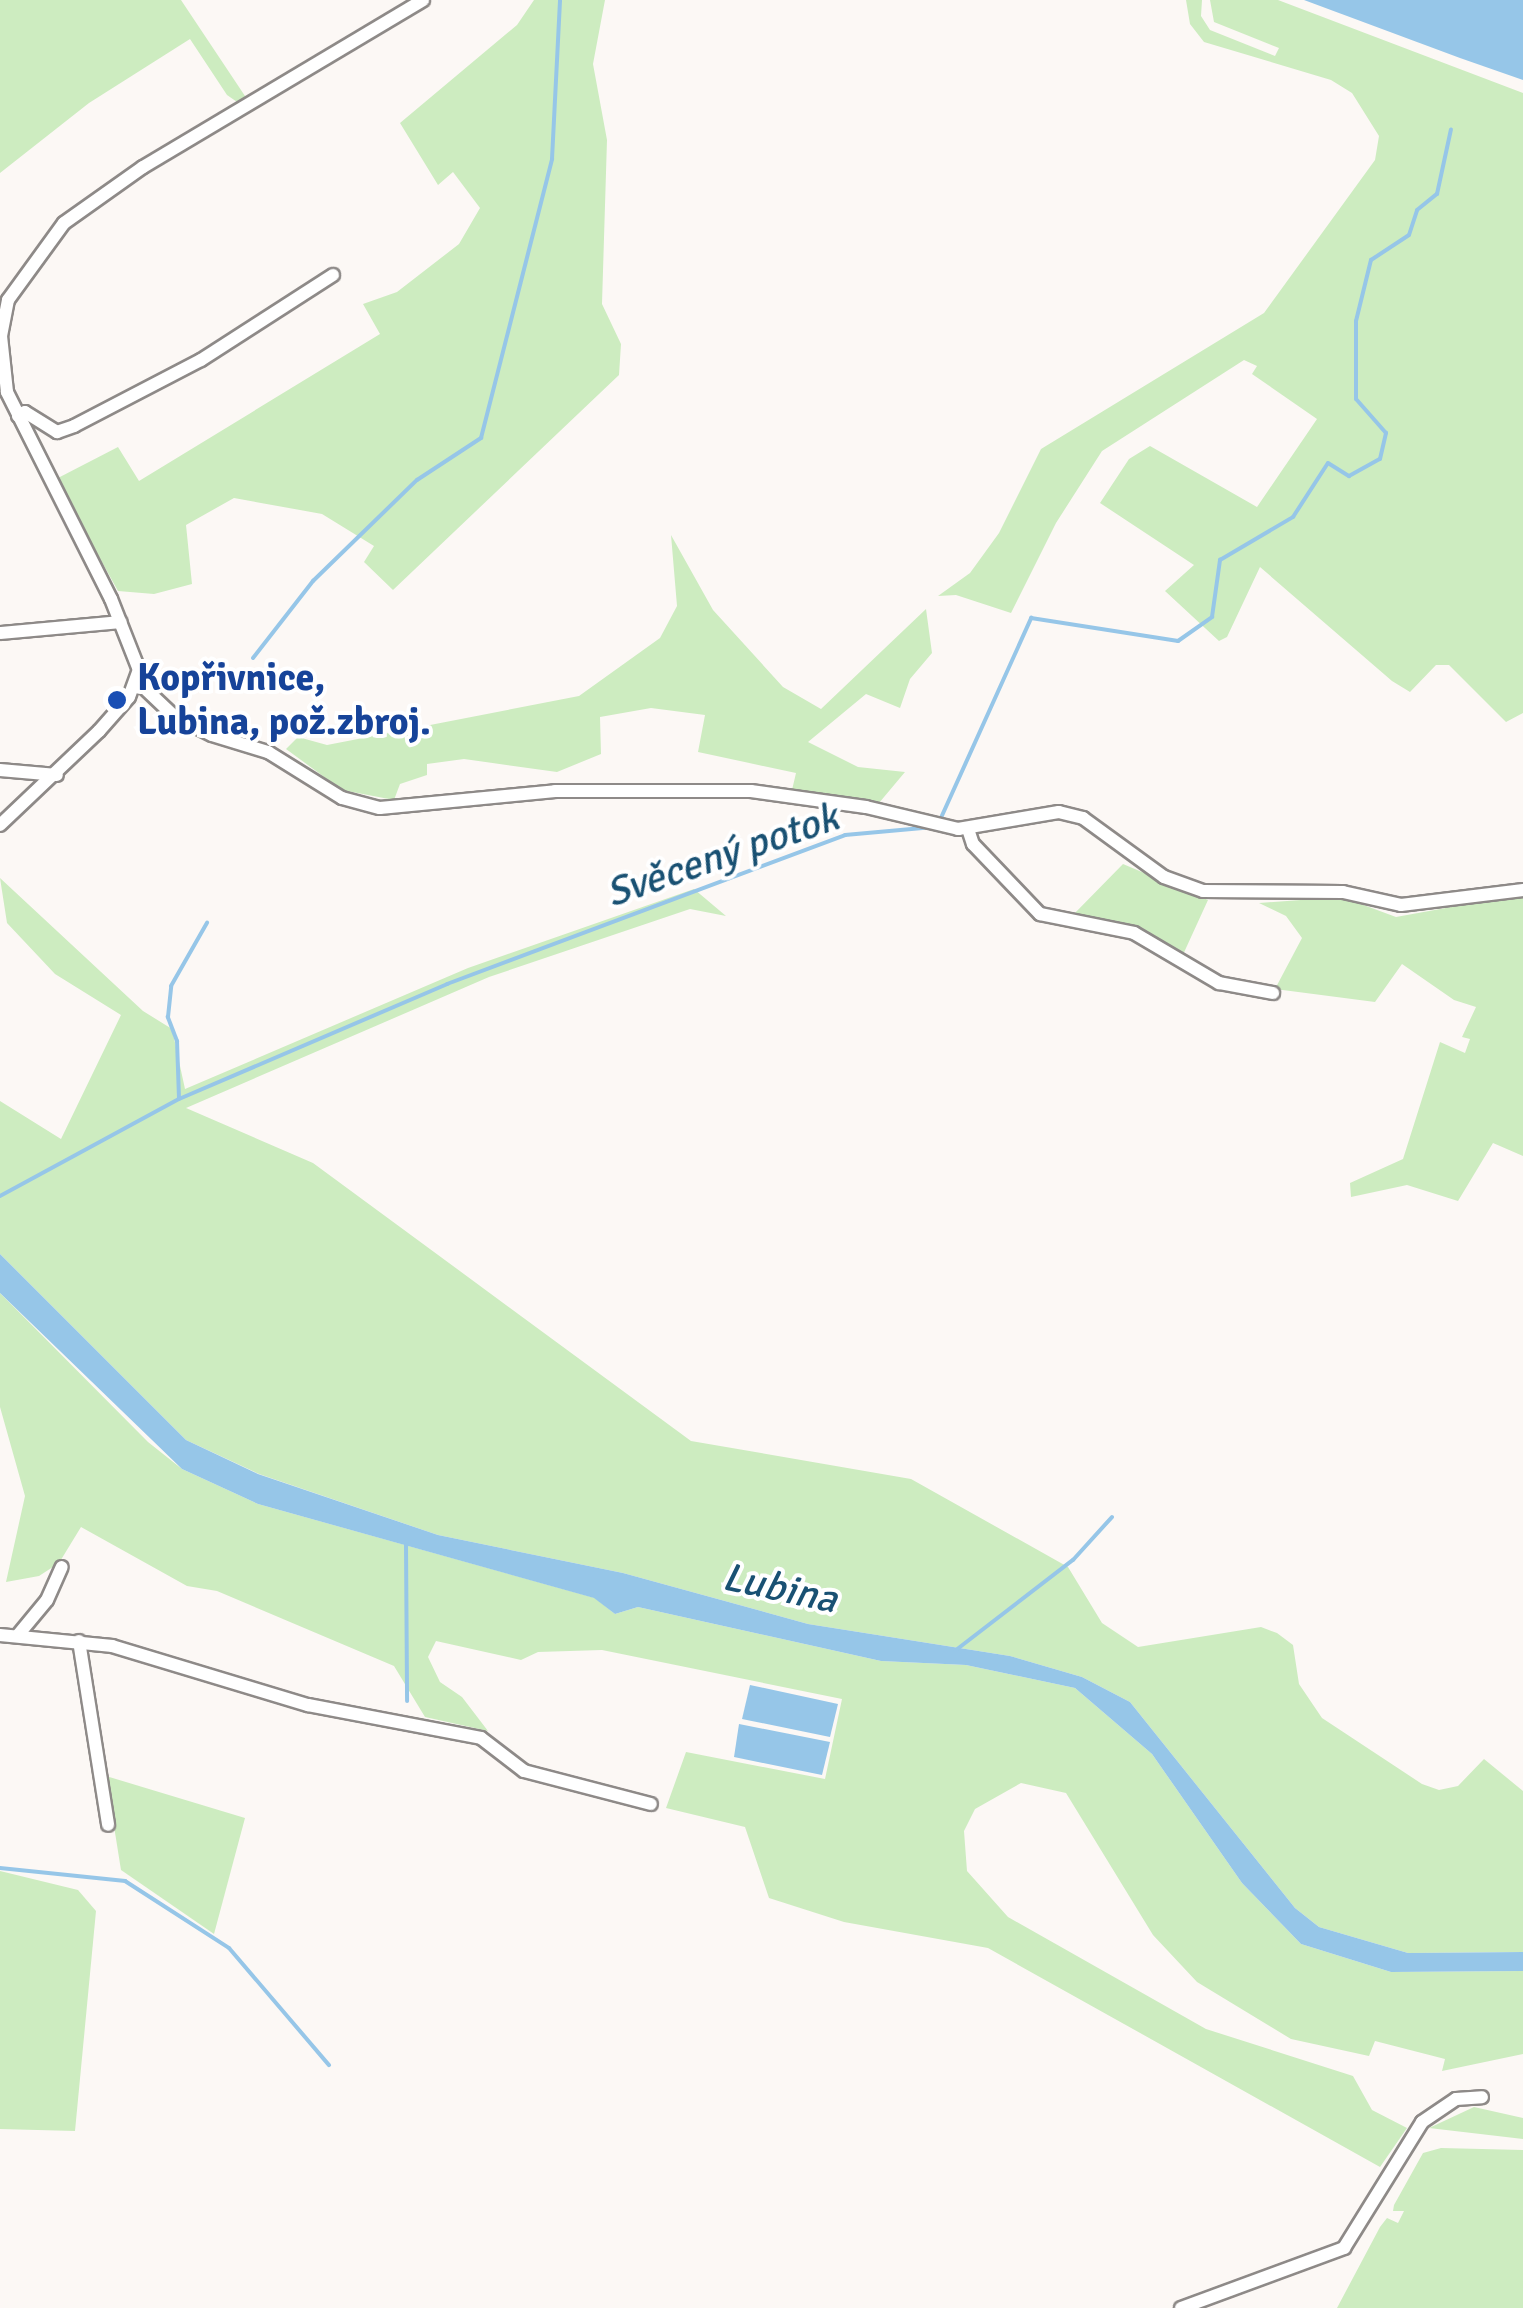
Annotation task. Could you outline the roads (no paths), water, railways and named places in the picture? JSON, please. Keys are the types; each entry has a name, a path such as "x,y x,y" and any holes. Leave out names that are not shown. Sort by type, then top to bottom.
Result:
{"street":[{"path":"423,0 143,167 64,222 33,260 3,316 4,388 121,622 138,682 174,716 216,737 268,752 342,798 380,808 556,791 751,791 968,829 1034,813 1071,814 1164,876 1218,893 1343,892 1402,905 1523,890"},
{"path":"18,416 25,412 57,432 74,426 201,360 333,274"},
{"path":"0,632 121,622"},
{"path":"0,825 57,775 138,682"},
{"path":"0,770 57,775"},
{"path":"968,829 973,844 1040,914 1134,932 1219,983 1273,993"},
{"path":"18,1635 47,1600 62,1567"},
{"path":"0,1635 79,1641 142,1652 308,1705 481,1738 524,1771 651,1804"},
{"path":"79,1641 108,1825"},
{"path":"1180,2308 1344,2248 1422,2122 1456,2099 1482,2097"}],"water":[{"path":"1304,0 1523,0 1523,80 1460,58"},
{"path":"0,1254 186,1440 258,1474 438,1535 623,1573 808,1624 1010,1656 1082,1677 1130,1702 1295,1908 1319,1927 1408,1953 1523,1952 1523,1971 1391,1972 1301,1944 1242,1883 1152,1754 1075,1688 966,1665 881,1661 638,1607 615,1614 594,1598 258,1504 182,1469 0,1293"},
{"path":"750,1685 838,1704 830,1737 742,1719"},
{"path":"739,1724 830,1742 822,1775 734,1757"}],"waterway":[{"path":"253,658 313,581 417,480 481,438 552,159 560,0"},
{"name":"Svěcený potok","path":"940,820 1031,618 1178,641 1212,617 1220,560 1293,517 1328,463 1349,476 1380,459 1386,433 1356,399 1356,321 1371,260 1409,235 1417,210 1437,194 1451,129"},
{"name":"Svěcený potok","path":"0,1196 179,1099 447,984 845,835 934,827"},
{"path":"179,1098 177,1041 168,1017 171,986 207,923"},
{"path":"956,1650 1073,1560 1112,1517"},
{"path":"406,1545 407,1701"},
{"path":"0,1868 125,1881 229,1948 329,2065"}],"place":[{"name":"Kopřivnice, Lubina, pož.zbroj.","path":"117,700"}],"water label":[{"name":"Lubina","path":"780,1588"}]}
